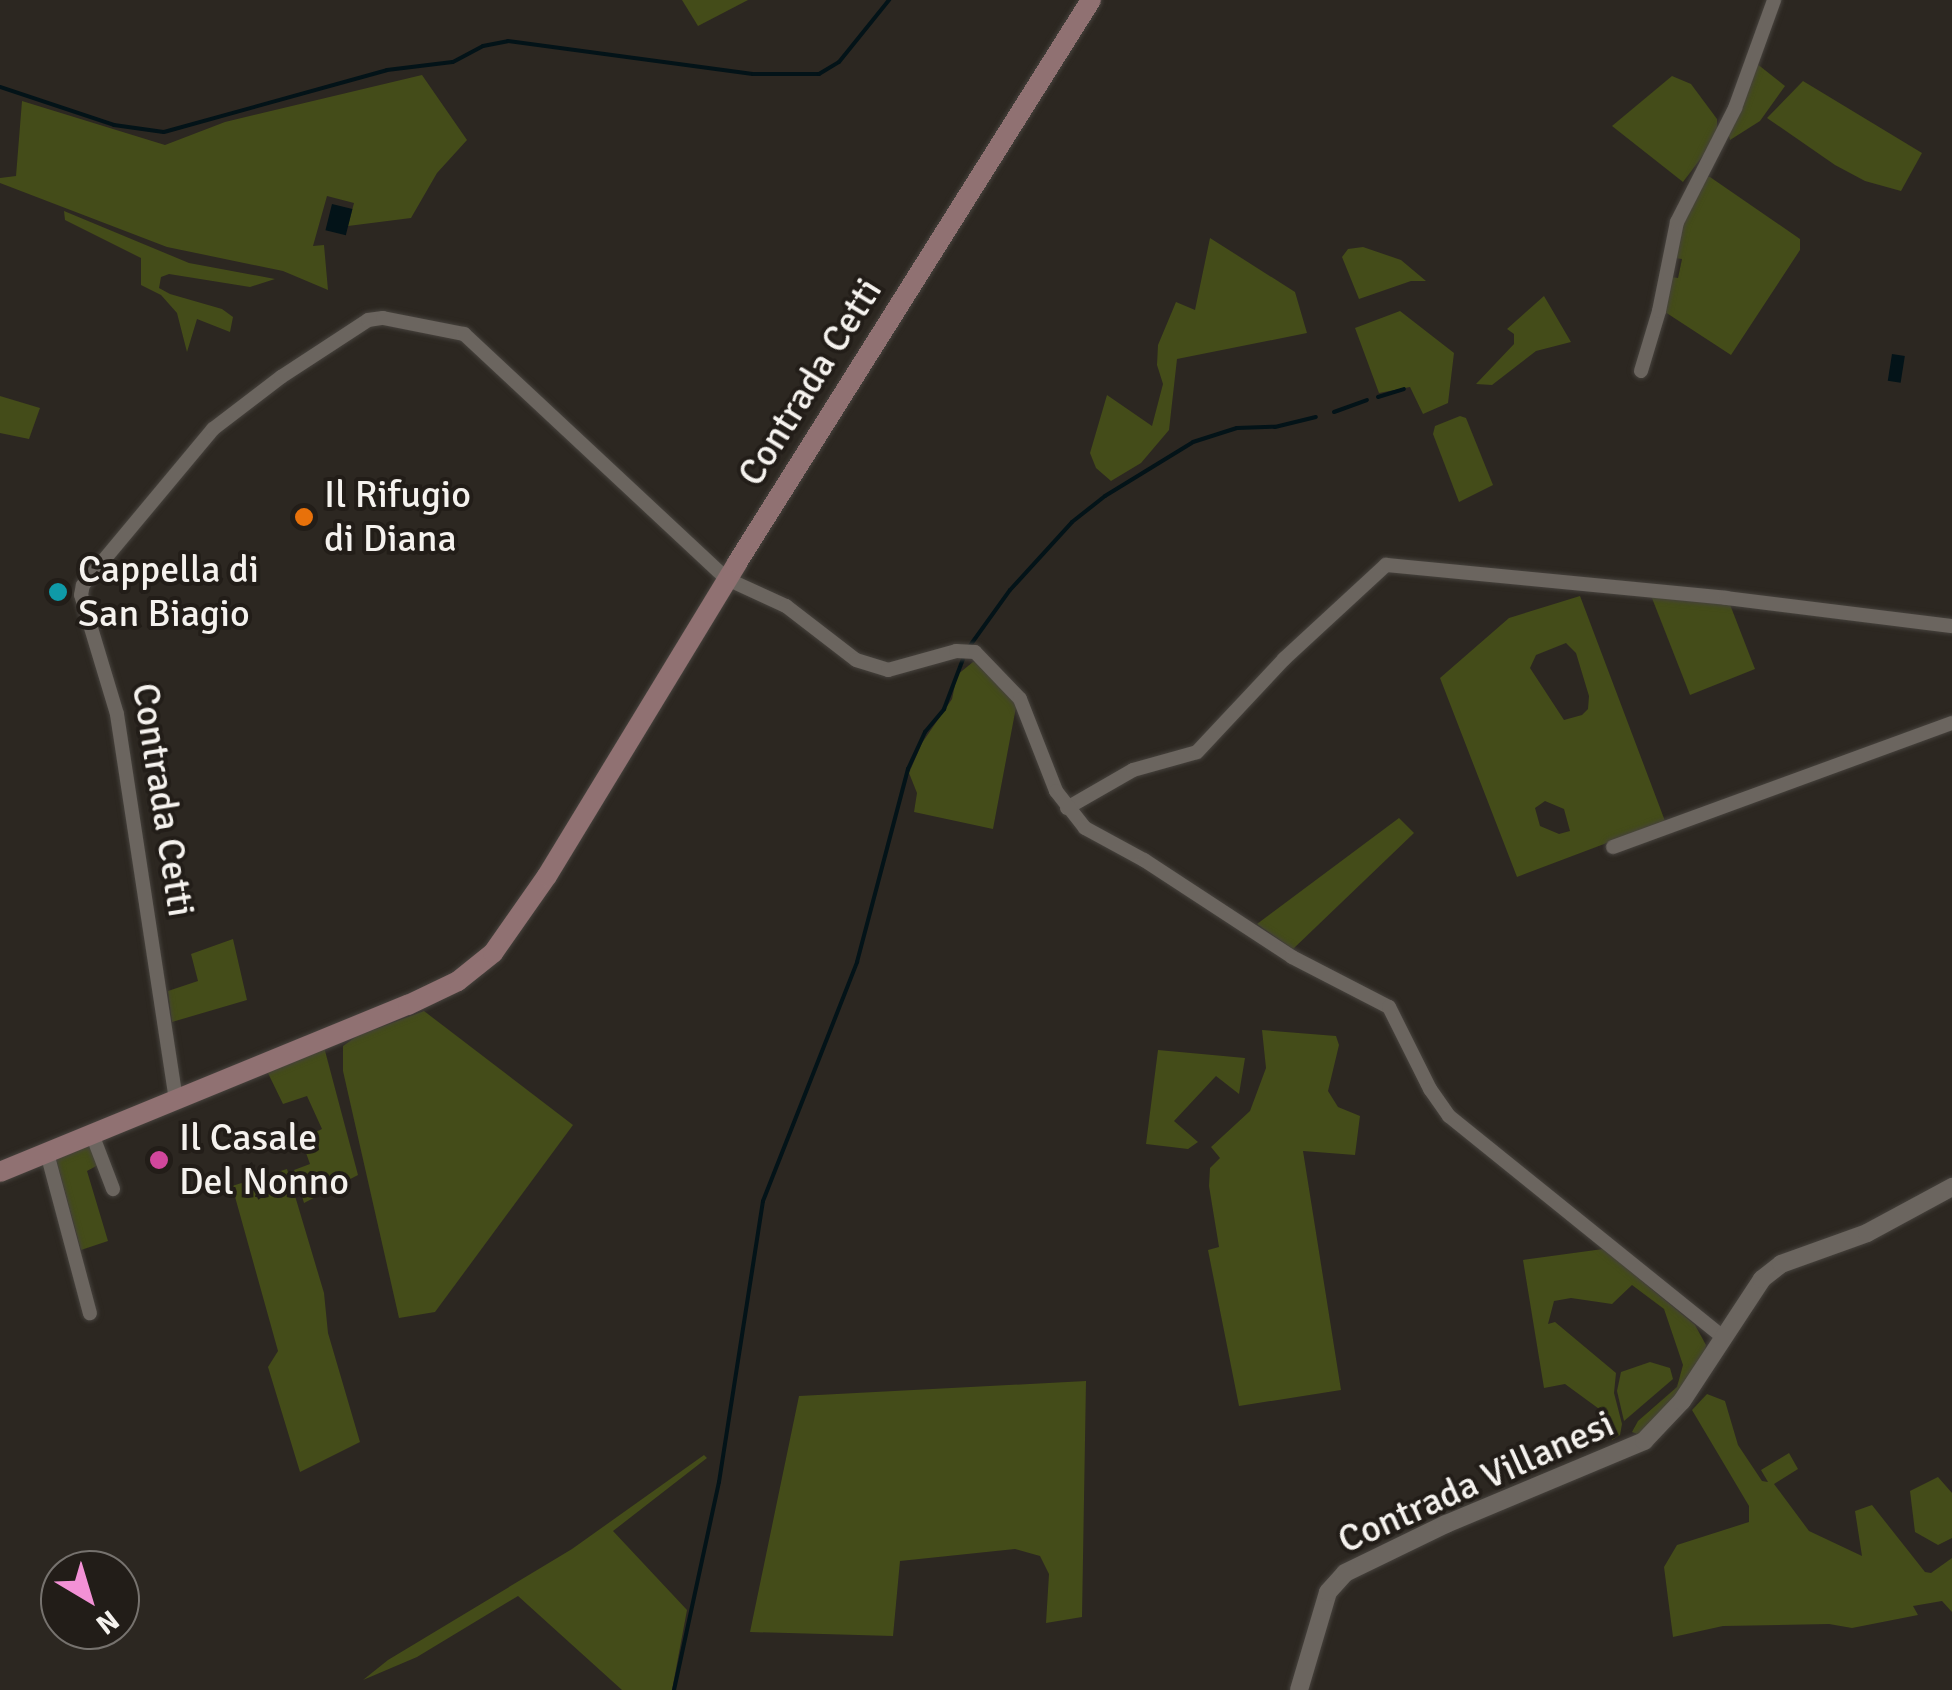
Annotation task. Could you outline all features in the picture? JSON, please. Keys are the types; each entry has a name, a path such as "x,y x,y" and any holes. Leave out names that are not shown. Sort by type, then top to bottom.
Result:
{"main road":[{"name":"Contrada Cetti","path":"0,1172 408,1005 458,981 481,964 507,936 548,876 728,579 1091,0"}],"street":[{"path":"1641,371 1659,311 1677,222 1735,108 1774,0"},
{"name":"Contrada Cetti","path":"176,1100 118,714 80,595 84,585 205,437 238,407 368,320 383,318 458,332 526,389 728,579"},
{"path":"1067,808 1133,770 1197,752 1284,659 1386,565 1726,598 1952,626"},
{"path":"728,579 786,606 874,668 904,669 929,658 974,652 1020,699 1067,808 1085,828 1144,860 1292,956 1389,1006 1430,1089 1449,1116 1722,1336"},
{"path":"1612,846 1952,722"},
{"path":"92,1134 113,1189"},
{"path":"47,1153 90,1313"},
{"name":"Contrada Villanesi","path":"1299,1690 1328,1592 1345,1572 1446,1524 1644,1441 1682,1401 1748,1297 1782,1264 1867,1234 1952,1187"}],"green space":[{"path":"682,0 748,0 698,26"},
{"path":"1756,63 1785,86 1760,121 1730,140 1728,132"},
{"path":"422,75 467,140 437,173 411,218 348,226 354,203 327,196 313,246 324,245 328,290 283,271 167,247 0,183 0,178 16,176 22,101 165,145 225,122"},
{"path":"1672,76 1691,84 1717,119 1717,137 1683,182 1612,126"},
{"path":"1803,81 1922,153 1901,191 1865,181 1835,165 1767,118"},
{"path":"1704,177 1710,177 1800,239 1800,250 1731,355 1662,310 1671,277 1678,278 1682,259 1675,258 1680,227"},
{"path":"64,211 189,263 275,279 250,287 169,274 161,277 159,288 222,309 233,317 230,332 197,319 187,352 177,313 161,295 141,285 141,258 65,220"},
{"path":"1210,238 1295,292 1307,333 1177,359 1169,430 1141,463 1111,481 1096,468 1090,453 1107,395 1152,426 1163,384 1157,365 1158,345 1176,302 1195,310"},
{"path":"1363,247 1401,260 1426,281 1411,281 1359,299 1342,257 1348,249"},
{"path":"1544,296 1571,342 1536,351 1492,385 1476,384 1514,344 1514,334 1507,329"},
{"path":"1400,311 1454,353 1448,403 1423,414 1410,387 1379,393 1355,328"},
{"path":"0,396 40,408 29,439 0,433"},
{"path":"1460,416 1466,418 1493,485 1459,502 1433,434 1435,426"},
{"path":"1650,593 1729,602 1755,669 1690,695"},
{"path":"1580,596 1665,821 1517,877 1440,678 1509,618","holes":["1566,643 1576,653 1589,696 1588,709 1582,715 1564,720 1530,668 1536,655","1545,801 1564,809 1570,831 1559,834 1540,826 1535,808"]},
{"path":"973,662 984,663 1017,702 993,829 914,812 917,793 909,773 922,743 952,699 957,675"},
{"path":"1399,818 1414,833 1293,949 1257,924"},
{"path":"233,939 247,1000 172,1022 168,991 198,981 191,954"},
{"path":"424,1011 573,1125 435,1312 399,1318 343,1071 343,1046 357,1036"},
{"path":"1262,1030 1336,1036 1339,1045 1328,1091 1338,1107 1360,1116 1355,1155 1303,1151 1341,1390 1239,1406 1208,1250 1219,1247 1209,1186 1210,1168 1220,1158 1211,1147 1250,1111 1266,1068"},
{"path":"324,1047 358,1175 304,1203 294,1170 310,1164 301,1139 322,1129 307,1096 283,1104 266,1069"},
{"path":"1158,1050 1245,1058 1239,1094 1216,1076 1174,1121 1198,1142 1188,1149 1146,1144"},
{"path":"91,1140 98,1165 87,1171 108,1241 81,1250 55,1155"},
{"path":"287,1169 324,1293 328,1333 360,1442 300,1472 268,1367 278,1351 232,1186"},
{"path":"1603,1249 1695,1325 1706,1345 1704,1358 1677,1401 1640,1435 1632,1432 1638,1421 1677,1387 1683,1365 1664,1309 1632,1285 1612,1304 1571,1298 1554,1301 1548,1324 1555,1322 1616,1373 1614,1393 1622,1424 1620,1435 1612,1440 1606,1414 1565,1384 1544,1388 1523,1260"},
{"path":"1650,1362 1670,1368 1673,1379 1624,1421 1617,1391 1621,1372"},
{"path":"1086,1381 1082,1617 1046,1623 1049,1574 1040,1556 1015,1549 900,1561 893,1636 750,1632 799,1396"},
{"path":"1707,1394 1725,1401 1738,1445 1762,1481 1768,1482 1761,1470 1789,1453 1798,1469 1774,1484 1809,1531 1862,1556 1855,1511 1872,1505 1925,1572 1931,1573 1952,1558 1952,1612 1942,1601 1913,1606 1918,1615 1852,1628 1829,1624 1723,1626 1673,1637 1664,1567 1677,1545 1749,1522 1749,1506 1692,1410"},
{"path":"704,1455 707,1458 613,1531 687,1610 672,1690 622,1690 518,1596 417,1657 363,1680 388,1660 572,1549"},
{"path":"1938,1477 1952,1493 1952,1538 1938,1545 1915,1532 1910,1491"}],"shaded area":[{"path":"332,204 352,209 346,235 325,230"},
{"path":"1892,354 1905,356 1901,383 1888,381"}],"waterway":[{"path":"0,87 114,125 164,132 387,70 453,62 483,46 508,41 753,74 819,74 839,62 889,0"},
{"path":"1378,397 1404,389"},
{"path":"1334,412 1367,400"},
{"path":"969,647 1010,590 1072,522 1105,496 1193,442 1237,428 1275,427 1316,417"},
{"path":"674,1690 719,1482 763,1201 857,962 908,769 925,732 944,709 963,659"}],"place":[{"name":"Il Rifugio di Diana","path":"304,517"},
{"name":"Cappella di San Biagio","path":"58,592"},
{"name":"Il Casale Del Nonno","path":"159,1160"}]}
